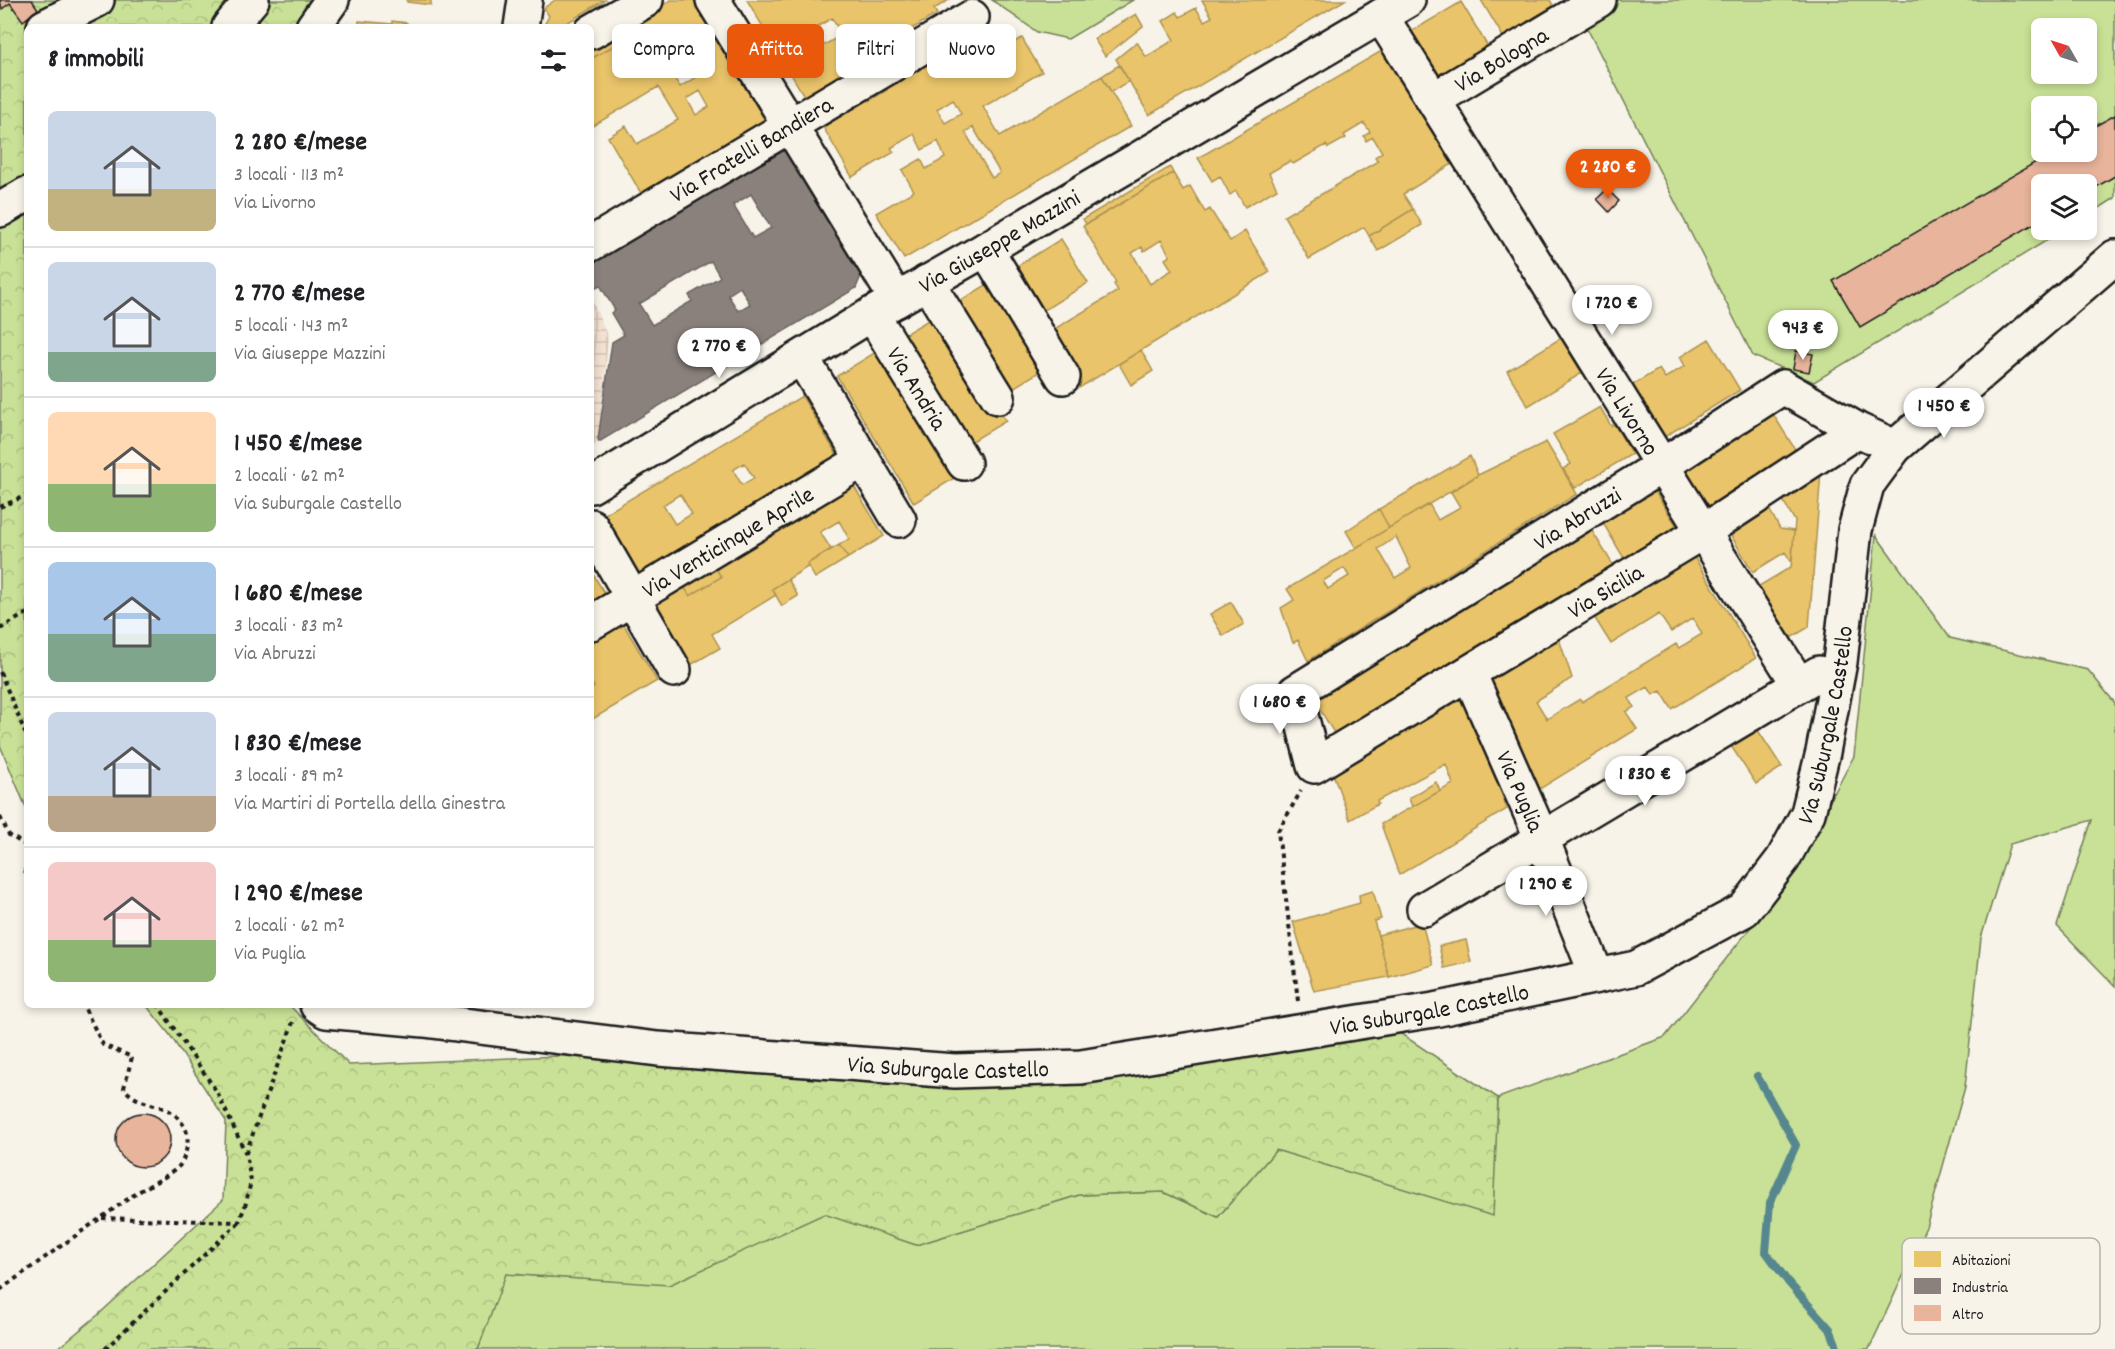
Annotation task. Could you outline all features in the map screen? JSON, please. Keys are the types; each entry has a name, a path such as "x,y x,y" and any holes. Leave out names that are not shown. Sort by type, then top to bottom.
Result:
{"street":[{"path":"50,24 97,0"},
{"path":"232,24 252,0"},
{"path":"315,24 332,0"},
{"path":"503,24 506,0"},
{"path":"521,24 525,0"},
{"path":"594,30 646,0"},
{"name":"Via Andria","path":"713,0 790,127 964,463"},
{"name":"Via Bologna","path":"1434,99 1599,0"},
{"name":"Via Livorno","path":"1395,8 1434,99 1799,685"},
{"name":"Via Giuseppe Mazzini","path":"594,484 927,282 1395,8"},
{"name":"Via Fratelli Bandiera","path":"594,242 972,16"},
{"path":"0,210 24,196"},
{"path":"986,249 1063,377"},
{"name":"Via Suburgale Castello","path":"306,1010 424,1020 658,1049 955,1071 1081,1067 1434,1010 1636,968 1744,910 1777,867 1808,813 1823,752 1840,662 1855,530 1867,485 1896,447 2115,257"},
{"path":"927,282 998,397"},
{"path":"802,358 900,520"},
{"name":"Via Abruzzi","path":"1314,766 1295,692 1663,465 1783,387 1858,430"},
{"path":"1858,430 1896,447"},
{"name":"Via Sicilia","path":"1314,766 1704,531 1858,430"},
{"name":"Via Venticinque Aprile","path":"594,621 863,460"},
{"path":"594,531 674,670"},
{"path":"1424,909 1840,662"},
{"name":"Via Puglia","path":"1469,673 1542,838 1598,976"}],"path":[{"path":"0,507 24,496"},
{"path":"0,629 24,615"},
{"path":"0,672 24,730"},
{"path":"1302,1031 1278,831 1314,766"},
{"path":"0,817 9,835 24,844"},
{"path":"0,1290 180,1165 187,1147 187,1131 178,1118 164,1106 143,1102 130,1096 124,1089 132,1057 103,1045 84,1008"},
{"path":"105,1349 238,1222 246,1203 250,1181 246,1154 217,1092 160,1008"},
{"path":"246,1154 306,1010"},
{"path":"102,1218 238,1222"}],"shaded area":[{"path":"594,305 608,337 599,442 594,445"}],"green space":[{"path":"0,0 328,0 311,24 24,24 24,803 0,745"},
{"path":"992,0 1133,0 1068,39 1037,32"},
{"path":"1617,0 2115,0 2115,198 2097,210 2097,174 2031,174 2031,240 2048,240 1814,382 1753,356 1583,20"},
{"path":"1876,535 1950,638 2088,670 2115,703 2115,986 2057,926 2092,820 2010,844 1981,938 1965,1087 1926,1227 1921,1238 1902,1238 1902,1278 1869,1349 478,1349 505,1274 669,1284 824,1213 916,1245 1079,1195 1163,1192 1218,1217 1276,1150 1492,1215 1498,1098 1665,1037 1750,928 1798,861 1854,756"},
{"path":"148,1008 292,1008 349,1065 580,1055 786,1072 1054,1085 1365,1010 1498,1098 1493,1216 1276,1150 1218,1217 1163,1192 1079,1195 916,1245 824,1214 669,1285 506,1274 478,1349 57,1349 98,1315 223,1200 226,1121 170,1035"}],"building: Abitazioni":[{"path":"407,0 431,0 431,5 407,2"},
{"path":"555,0 605,0 565,24 545,24 549,16 544,8"},
{"path":"671,0 698,0 712,24 642,24 640,18"},
{"path":"747,0 949,0 934,9 937,14 915,27 915,24 836,25 832,18 822,24 761,24"},
{"path":"1202,0 1345,0 1149,115 1116,59 1137,42 1146,57 1174,40 1163,21 1177,12 1180,17 1196,8 1204,21 1212,17"},
{"path":"1481,0 1550,0 1559,15 1508,45"},
{"path":"1461,2 1493,55 1444,84 1412,31"},
{"path":"1136,14 1143,26 1105,56 1094,39"},
{"path":"640,18 642,24 630,24"},
{"path":"359,21 392,24 358,24"},
{"path":"392,21 407,23 392,24"},
{"path":"715,29 727,49 727,78 744,78 772,125 645,200 608,137 626,126 637,144 678,120 658,87 594,125 594,57 612,47 612,78 674,78 680,87 694,78 715,78","holes":["700,91 709,107 696,115 687,99"]},
{"path":"612,35 612,47 594,57 594,45"},
{"path":"836,38 836,78 857,78 810,106 793,78 824,78 824,45"},
{"path":"1022,38 1042,72 983,106 1000,136 1102,76 1131,126 904,259 876,213 914,191 902,170 921,159 926,169 945,158 938,141 922,150 914,134 891,148 894,152 852,177 822,125 867,98 869,101 887,90 885,85 897,78 915,78 915,67 927,60 927,78 1016,78 1016,41","holes":["953,99 961,114 945,123 937,109","973,127 1000,173 992,178 965,132"]},
{"path":"1385,49 1454,163 1403,194 1413,209 1369,236 1364,227 1309,259 1284,216 1378,161 1375,157 1382,152 1373,137 1366,141 1364,136 1370,132 1364,123 1344,135 1346,138 1328,148 1326,145 1293,164 1290,161 1269,173 1277,189 1245,207 1236,191 1230,195 1220,176 1212,181 1198,158"},
{"path":"1119,65 1129,81 1111,92 1102,76"},
{"path":"1170,167 1173,173 1086,224 1083,219"},
{"path":"1173,173 1183,190 1190,186 1205,212 1210,209 1230,241 1245,231 1270,272 1079,388 1046,334 1118,291 1114,284 1116,283 1083,226","holes":["1161,240 1170,256 1165,259 1172,270 1150,284 1132,253 1142,247 1144,251"]},
{"path":"1413,209 1422,225 1378,251 1369,236"},
{"path":"1061,239 1088,283 1036,315 1009,271"},
{"path":"991,282 1044,369 1003,394 950,307"},
{"path":"940,313 1006,421 964,446 898,338"},
{"path":"1561,338 1582,373 1528,406 1507,371"},
{"path":"1709,339 1740,390 1661,439 1629,387 1659,369 1665,378 1685,366 1680,357"},
{"path":"884,347 956,477 914,503 837,376"},
{"path":"1141,350 1153,371 1131,385 1119,364"},
{"path":"802,396 840,460 638,581 600,517","holes":["744,463 754,478 742,485 733,470","680,494 692,514 675,524 663,505"]},
{"path":"1600,407 1611,426 1614,424 1632,454 1575,488 1563,469 1571,464 1553,434"},
{"path":"1771,411 1798,454 1706,513 1680,470"},
{"path":"1546,442 1577,494 1308,661 1298,640 1293,643 1281,608 1294,600 1287,589 1429,504 1438,520 1460,507 1451,492 1478,475","holes":["1396,537 1411,568 1395,578 1378,549","1344,568 1349,576 1328,589 1323,581"]},
{"path":"1470,456 1478,475 1389,528 1379,509"},
{"path":"1821,472 1809,627 1784,642 1754,589 1791,567 1795,521 1781,497"},
{"path":"852,483 884,536 848,558 839,545 849,539 839,521 820,532 831,549 772,589 776,595 712,634 720,648 689,666 651,603 682,584 690,596 721,577 714,565"},
{"path":"1652,487 1678,528 1625,560 1600,518"},
{"path":"1767,505 1780,529 1794,531 1792,563 1785,552 1753,572 1727,529"},
{"path":"1379,509 1389,528 1356,548 1346,531"},
{"path":"1589,526 1615,568 1337,738 1312,696"},
{"path":"839,545 848,558 815,578 807,564"},
{"path":"1690,550 1756,658 1672,709 1661,691 1653,695 1648,687 1629,698 1634,707 1626,712 1637,729 1530,795 1486,677 1557,633 1572,678 1536,701 1547,719 1580,699 1582,702 1676,644 1679,648 1702,634 1693,618 1671,632 1659,614 1611,644 1591,612"},
{"path":"714,565 721,577 690,596 682,584"},
{"path":"594,576 607,597 594,605"},
{"path":"788,579 798,596 782,606 772,589"},
{"path":"1231,602 1244,624 1223,636 1210,614"},
{"path":"621,620 657,681 594,718 594,687 594,636"},
{"path":"1465,692 1507,809 1399,875 1381,824 1453,784 1446,764 1377,801 1378,804 1350,820 1332,771"},
{"path":"1757,729 1782,767 1756,784 1731,746"},
{"path":"1436,782 1440,791 1412,807 1409,798"},
{"path":"1373,891 1381,919 1374,921 1389,977 1314,991 1293,922 1360,903 1359,895"},
{"path":"1422,923 1433,965 1389,977 1378,935"},
{"path":"1466,940 1471,962 1444,968 1439,946"}],"building: Industria":[{"path":"785,144 862,273 856,288 599,442 612,342 624,335 611,313 615,310 600,285 594,289 594,257","holes":["751,194 771,228 753,238 733,205","711,261 720,277 689,295 692,301 652,325 639,304","740,287 750,304 738,311 728,295"]}],"building: Altro":[{"path":"0,0 32,0 38,9 23,21 10,3 2,9"},
{"path":"2115,115 2115,176 2097,187 2097,174 2031,174 2031,226 1860,327 1833,281 2036,162 2097,162 2097,125"},
{"path":"1607,189 1619,201 1609,212 1597,199"},
{"path":"1796,351 1813,354 1809,372 1793,369"},
{"path":"138,1113 148,1113 162,1121 168,1130 170,1140 168,1150 162,1159 148,1167 138,1167 121,1155 116,1145 116,1135 128,1118"}],"waterway":[{"path":"1757,1076 1796,1145 1770,1203 1766,1252 1788,1282 1830,1329 1838,1349"}]}
